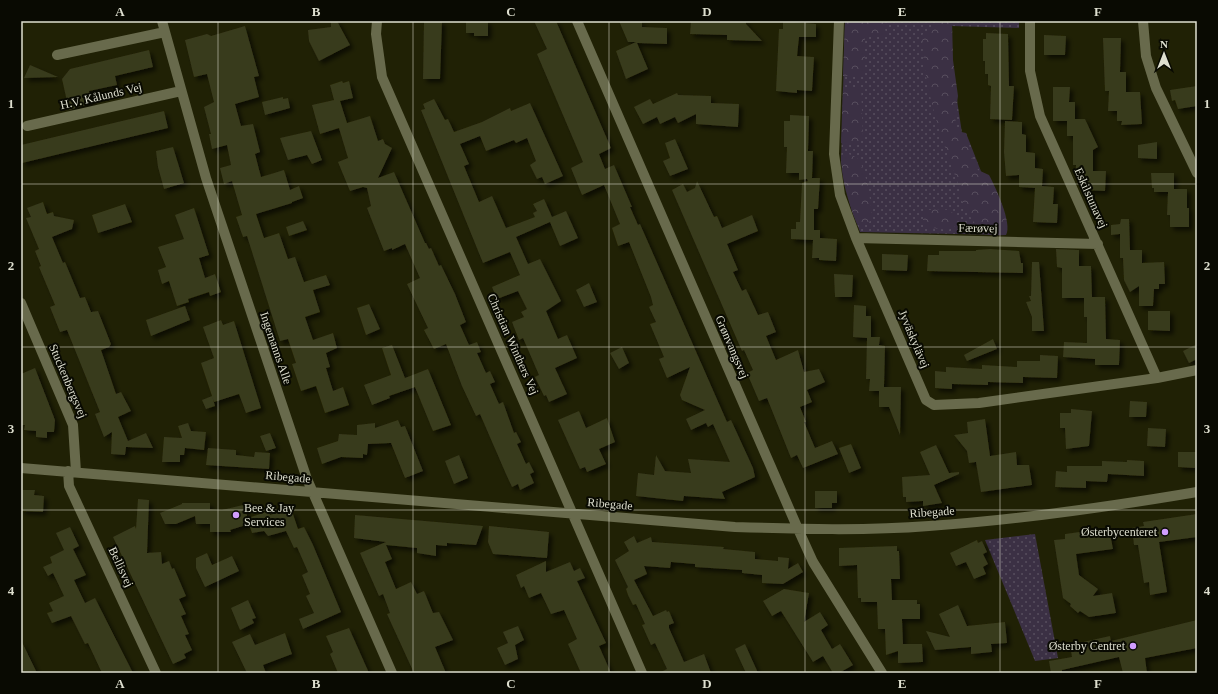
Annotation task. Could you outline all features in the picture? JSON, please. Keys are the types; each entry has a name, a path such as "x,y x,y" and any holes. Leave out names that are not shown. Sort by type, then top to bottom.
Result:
{"street":[{"name":"Ingemanns Alle","path":"162,21 180,91 206,178 307,480 392,673"},
{"name":"Christian Winthers Vej","path":"377,21 376,34 382,77 642,673"},
{"name":"Grønvangsvej","path":"577,21 798,529 814,562 882,673"},
{"name":"Jyväskylävej","path":"839,21 834,154 840,195 856,238 926,400 934,405 979,403 1157,378 1197,370"},
{"name":"Eskilstunavej","path":"1030,21 1030,71 1040,116 1157,378"},
{"path":"1142,21 1146,56 1156,88 1197,173"},
{"path":"57,56 165,32"},
{"name":"H.V. Kålunds Vej","path":"27,126 180,91"},
{"name":"Færøvej","path":"856,238 1098,244"},
{"name":"Stuckenbergsvej","path":"21,303 73,426 72,472"},
{"name":"Ribegade","path":"21,468 573,514 798,529 929,526 1037,516 1197,492"},
{"name":"Bellisvej","path":"72,472 69,486 156,673"}],"green space":[{"path":"845,21 1019,21 1019,28 951,26 950,66 962,133 966,133 1006,235 860,232 852,211 845,185 841,160"},
{"path":"845,21 884,21 886,35 865,35 865,69 861,75 843,76"},
{"path":"940,21 952,21 953,60 958,96 955,116 957,131 966,133 972,157 978,170 989,175 995,187 1005,214 1008,230 1006,235 985,234 980,230 965,208 961,199 960,188 934,112 926,74 922,35"},
{"path":"843,87 861,87 863,137 859,143 841,143"},
{"path":"848,154 859,160 864,171 872,213 872,219 868,223 857,224 848,199 842,172 841,155"},
{"path":"934,209 950,210 956,217 956,226 948,230 925,227 923,219 925,211"},
{"path":"1035,534 1058,658 1035,661 985,540"}],"building":[{"path":"331,21 337,21 350,45 319,61 309,41 308,30 331,27"},
{"path":"424,21 442,21 440,79 423,79"},
{"path":"466,21 488,21 488,36 474,36 474,33 466,33"},
{"path":"534,21 556,21 611,148 599,154 605,169 614,165 632,207 630,207 638,225 640,224 727,422 731,420 753,468 755,477 722,492 725,499 684,496 683,501 636,496 638,473 654,475 656,455 665,471 691,473 688,459 730,462 713,424 708,427 706,423 691,430 686,419 705,410 682,400 680,395 690,367 667,378 659,359 664,357 650,324 656,322 649,307 653,305 651,297 629,242 618,246 612,228 620,224 604,185 582,195 571,168 583,162 537,54 547,49"},
{"path":"619,21 642,22 642,27 667,28 667,44 637,43 648,69 626,79 616,51 636,42 628,42"},
{"path":"691,21 746,21 746,24 762,41 727,40 727,35 690,34"},
{"path":"783,21 816,24 816,37 799,37 797,56 814,57 812,91 797,90 797,93 776,91 779,29 783,29"},
{"path":"245,26 259,76 254,77 259,97 235,104 241,126 253,124 260,152 255,154 261,177 284,170 290,190 299,186 303,198 256,214 264,238 279,233 288,259 295,257 304,282 326,275 330,285 313,290 320,312 305,317 313,340 333,333 337,348 326,353 330,367 326,368 333,391 343,387 349,405 325,413 316,386 301,391 292,364 296,363 288,339 280,341 247,236 243,237 236,217 242,215 232,181 224,184 220,168 231,165 227,145 212,149 209,134 211,134 204,107 214,102 207,74 194,77 185,40 207,34 211,36"},
{"path":"986,33 1008,34 1009,86 1014,86 1012,120 990,119 991,86 988,85 988,74 985,74 985,61 983,61 983,39 986,39"},
{"path":"1044,35 1066,36 1065,55 1044,55"},
{"path":"1103,38 1121,38 1120,72 1126,72 1126,92 1140,92 1142,124 1121,125 1122,121 1117,121 1117,111 1108,111 1109,91 1105,91"},
{"path":"149,50 153,67 115,76 117,85 89,91 92,103 69,110 62,79 70,69"},
{"path":"30,65 58,77 24,78"},
{"path":"342,81 343,83 349,81 353,98 340,101 347,123 370,116 378,141 383,139 385,144 392,148 378,178 394,172 425,243 429,249 431,248 439,266 441,265 455,294 466,322 460,325 469,345 477,342 481,352 477,353 486,373 490,371 495,382 490,384 499,404 503,402 514,433 516,432 521,442 517,444 526,464 529,462 534,472 530,474 534,483 520,490 518,484 512,487 480,414 476,416 462,386 446,344 434,349 424,330 428,328 407,284 420,278 405,244 392,250 392,248 384,251 367,208 371,206 367,188 363,187 350,191 338,162 348,158 339,128 320,134 312,105 334,100 330,85"},
{"path":"1197,86 1197,106 1178,109 1175,100 1172,101 1170,90"},
{"path":"1053,87 1070,87 1069,102 1075,102 1075,119 1085,119 1098,147 1093,150 1093,171 1106,171 1105,191 1084,190 1085,177 1075,177 1076,165 1073,165 1073,136 1067,136 1067,121 1053,121"},
{"path":"677,93 678,95 711,96 711,103 739,104 738,127 696,124 696,114 678,123 675,117 660,124 657,117 643,124 634,107 650,99 653,104"},
{"path":"283,97 283,99 288,98 290,108 265,115 262,102"},
{"path":"434,99 445,120 448,119 454,132 482,122 510,108 511,111 530,103 563,176 545,184 542,177 537,179 530,165 536,161 527,138 516,143 514,140 486,151 480,136 460,144 469,164 464,166 479,202 492,196 506,228 535,217 533,213 537,211 533,204 544,199 552,217 566,211 578,238 560,246 550,222 516,237 528,264 540,259 561,301 546,311 558,339 567,335 577,358 555,368 567,394 549,402 546,395 544,396 535,377 539,375 523,338 519,340 512,322 524,317 521,312 527,309 518,291 497,299 492,287 520,275 510,252 483,263 421,110 425,109 423,104"},
{"path":"164,111 168,128 22,163 21,145"},
{"path":"790,115 809,116 808,151 813,151 812,178 820,178 818,209 814,209 814,230 820,230 820,238 837,239 836,261 812,258 813,240 791,239 791,229 796,229 796,222 800,222 802,183 808,181 807,179 799,180 799,173 786,173 787,147 784,147 784,121 790,121"},
{"path":"1005,121 1022,122 1022,134 1026,135 1026,152 1035,153 1035,168 1043,169 1042,186 1054,187 1053,204 1058,204 1057,223 1033,222 1035,188 1019,187 1019,175 1006,176 1004,152"},
{"path":"311,131 322,160 312,164 307,155 288,160 280,138"},
{"path":"675,139 688,169 670,176 663,161 670,158 665,143"},
{"path":"1157,142 1157,159 1138,158 1138,145"},
{"path":"173,147 184,183 164,189 158,167 156,151"},
{"path":"1151,173 1174,173 1174,189 1187,189 1189,227 1170,227 1170,215 1167,215 1168,192 1154,192 1154,188 1152,188"},
{"path":"697,181 714,217 717,216 722,228 752,215 758,231 727,244 738,270 733,272 742,291 746,289 758,315 768,312 776,332 766,336 776,360 798,350 804,372 819,369 825,382 807,390 812,402 800,407 806,422 804,422 815,448 832,441 838,454 803,468 797,455 791,458 767,398 759,401 747,373 753,370 744,350 742,351 672,190 683,184 687,192 695,188"},
{"path":"43,202 47,214 53,212 54,216 74,220 72,229 52,237 63,263 65,262 80,298 85,297 91,312 98,311 111,344 109,347 101,350 116,394 121,392 131,411 118,417 128,441 146,433 153,448 126,447 125,455 111,454 112,432 104,437 95,414 100,412 67,330 60,332 50,307 55,305 39,267 41,266 35,251 39,249 26,218 31,217 27,208"},
{"path":"125,204 132,222 98,233 92,215"},
{"path":"194,208 209,255 199,258 205,278 215,274 221,292 210,296 209,292 188,299 189,302 177,306 169,281 162,284 158,270 166,267 158,247 184,239 175,215"},
{"path":"1121,219 1129,219 1130,250 1142,250 1142,263 1164,262 1165,284 1159,284 1159,289 1154,289 1153,306 1139,306 1139,286 1130,292 1124,280 1123,258 1120,258 1120,234 1111,235 1111,225 1120,224"},
{"path":"303,221 307,230 289,236 286,227"},
{"path":"990,249 1019,251 1021,263 1023,263 1023,273 927,271 928,255 939,255 939,251 976,251"},
{"path":"1056,249 1079,250 1079,266 1091,266 1092,297 1105,297 1106,339 1120,340 1119,365 1095,365 1095,359 1063,357 1064,342 1087,343 1087,317 1084,317 1084,298 1062,298 1062,268 1057,267"},
{"path":"882,254 908,255 907,271 882,270"},
{"path":"1032,262 1039,262 1044,331 1032,331 1032,317 1026,302 1031,301 1029,296 1031,296"},
{"path":"834,274 853,275 852,297 835,297"},
{"path":"589,283 597,302 584,307 576,290"},
{"path":"369,304 380,329 366,335 357,308"},
{"path":"854,305 866,306 866,316 871,316 871,337 880,337 879,345 885,346 884,387 901,387 900,435 889,407 879,407 879,391 869,391 870,379 866,379 867,338 853,337"},
{"path":"185,306 190,320 151,336 146,320"},
{"path":"1148,311 1170,311 1170,331 1148,330"},
{"path":"221,320 223,325 234,321 261,408 246,413 239,394 214,402 201,363 214,358 203,327"},
{"path":"993,339 997,349 967,361 964,355"},
{"path":"1197,344 1197,359 1189,363 1183,351"},
{"path":"392,345 405,378 428,369 451,425 433,431 415,387 389,396 390,398 372,405 364,385 391,375 382,348"},
{"path":"622,347 629,363 619,369 610,353"},
{"path":"1040,355 1058,356 1057,378 1023,377 1023,383 988,382 988,385 952,384 952,389 935,388 935,371 946,372 946,367 982,369 982,365 1017,367 1017,361 1040,361"},
{"path":"35,368 55,420 54,432 47,432 47,438 36,437 36,431 24,430 25,425 21,425 21,374"},
{"path":"212,396 215,406 206,409 202,400"},
{"path":"1130,401 1147,402 1146,417 1129,417"},
{"path":"1071,409 1092,411 1089,446 1066,449 1065,428 1060,428 1060,413 1071,413"},
{"path":"579,411 586,428 607,418 615,442 599,449 606,464 587,472 585,467 580,469 558,420"},
{"path":"985,419 990,456 1016,452 1017,465 1029,465 1032,485 981,492 976,462 969,463 967,451 954,435 968,433 967,422"},
{"path":"398,420 401,427 405,426 423,471 405,478 391,443 368,444 367,455 363,454 363,458 341,457 322,464 317,448 338,441 339,434 357,435 357,425 375,423 375,428"},
{"path":"188,423 191,431 206,432 204,450 185,448 184,455 180,455 180,462 162,462 164,437 182,438 178,426"},
{"path":"1148,428 1166,429 1165,447 1147,446"},
{"path":"270,433 276,448 266,451 260,436"},
{"path":"851,444 861,468 849,473 839,448"},
{"path":"936,445 949,473 959,472 959,474 934,485 942,503 923,506 923,501 906,502 906,497 903,497 902,477 930,475 920,452"},
{"path":"208,448 236,450 236,455 254,457 255,452 270,453 269,469 206,465"},
{"path":"1178,452 1196,452 1195,468 1178,467"},
{"path":"459,455 468,478 454,484 445,461"},
{"path":"1127,460 1144,461 1144,476 1108,474 1107,482 1086,481 1086,488 1055,487 1056,471 1067,472 1067,466 1102,466 1102,461 1127,462"},
{"path":"22,490 35,490 34,495 44,496 43,512 21,511"},
{"path":"815,491 837,491 837,503 832,503 832,508 815,508"},
{"path":"138,499 149,500 147,553 161,552 162,564 169,561 172,569 174,568 186,596 179,599 186,614 181,616 189,634 185,635 192,650 184,654 186,658 173,664 113,537 135,526 136,529"},
{"path":"182,503 210,503 210,509 222,510 243,505 248,518 269,511 270,515 292,511 298,529 304,527 313,545 341,612 303,629 299,619 314,613 306,596 310,594 302,575 308,572 297,547 294,548 286,531 268,536 264,531 252,533 249,524 230,530 231,532 210,532 210,524 196,524 195,516 176,524 165,524 160,513"},
{"path":"1197,514 1197,537 1159,542 1167,592 1150,595 1149,582 1144,583 1138,545 1134,545 1132,528 1144,526 1143,522"},
{"path":"355,515 483,526 476,545 447,543 447,546 436,545 436,556 417,553 417,548 386,545 392,559 385,562 396,589 411,582 417,594 424,591 433,613 439,612 453,640 435,647 446,673 414,673 387,614 390,613 383,594 379,596 360,553 386,542 354,538"},
{"path":"489,526 549,532 547,558 493,554 488,542"},
{"path":"70,527 79,546 73,549 86,575 74,580 85,603 95,598 133,673 102,673 88,643 85,644 71,616 52,623 47,613 53,611 49,603 64,596 53,573 48,576 43,567 52,563 50,557 64,550 56,533"},
{"path":"1109,528 1113,549 1076,554 1079,575 1098,589 1093,596 1112,593 1116,613 1089,617 1080,611 1078,613 1070,606 1071,604 1063,598 1054,540 1065,539 1065,534"},
{"path":"634,536 637,543 651,537 652,542 724,547 723,549 755,552 755,559 778,561 778,557 789,558 788,569 798,563 803,572 783,584 762,583 762,575 742,573 742,570 695,567 695,564 671,562 670,568 644,566 647,574 634,580 653,616 666,610 667,612 669,611 674,623 669,625 669,628 684,662 704,654 711,673 659,673 667,669 655,643 651,645 642,625 645,624 636,604 633,605 628,595 626,589 628,587 615,560 629,551 624,542"},
{"path":"977,540 978,543 982,541 987,552 983,554 988,564 983,567 986,574 974,579 966,562 956,566 950,553"},
{"path":"897,546 897,551 899,551 900,579 891,579 892,600 917,600 917,604 920,604 920,619 902,619 903,644 922,644 923,662 898,663 898,651 886,655 885,629 878,629 877,602 861,602 861,598 858,598 857,565 839,566 839,548"},
{"path":"207,553 212,565 232,556 239,571 205,587 196,568 196,558"},
{"path":"546,561 546,572 570,562 574,571 580,568 585,578 577,581 606,643 599,646 611,673 581,673 568,644 577,639 564,610 551,614 541,593 529,598 524,586 521,588 516,575"},
{"path":"784,589 809,593 804,622 820,612 828,625 821,630 832,649 840,644 853,665 839,673 833,673 823,656 813,662 781,611 772,616 763,601"},
{"path":"248,600 256,618 252,619 254,623 240,630 231,608"},
{"path":"958,605 967,626 1005,622 1007,643 991,644 992,652 971,654 971,647 935,650 926,631 950,637 939,614"},
{"name":"Østerby Centret","path":"1197,620 1197,648 1145,658 1147,673 1123,673 1119,657 1062,670 1062,673 1051,673 1049,661 1072,657 1070,645 1110,636 1111,641"},
{"path":"518,626 524,640 515,645 518,659 505,665 497,648 508,643 503,632"},
{"path":"349,628 369,673 338,673 330,654 333,652 326,636"},
{"path":"285,633 292,654 263,665 266,673 247,673 232,642 250,634 255,645"},
{"path":"21,640 37,673 21,673"},
{"path":"745,644 758,673 746,673 735,649"}],"place":[{"name":"Bee & Jay Services","path":"236,515"},
{"name":"Østerbycenteret","path":"1165,532"},
{"name":"Østerby Centret","path":"1133,646"}]}
